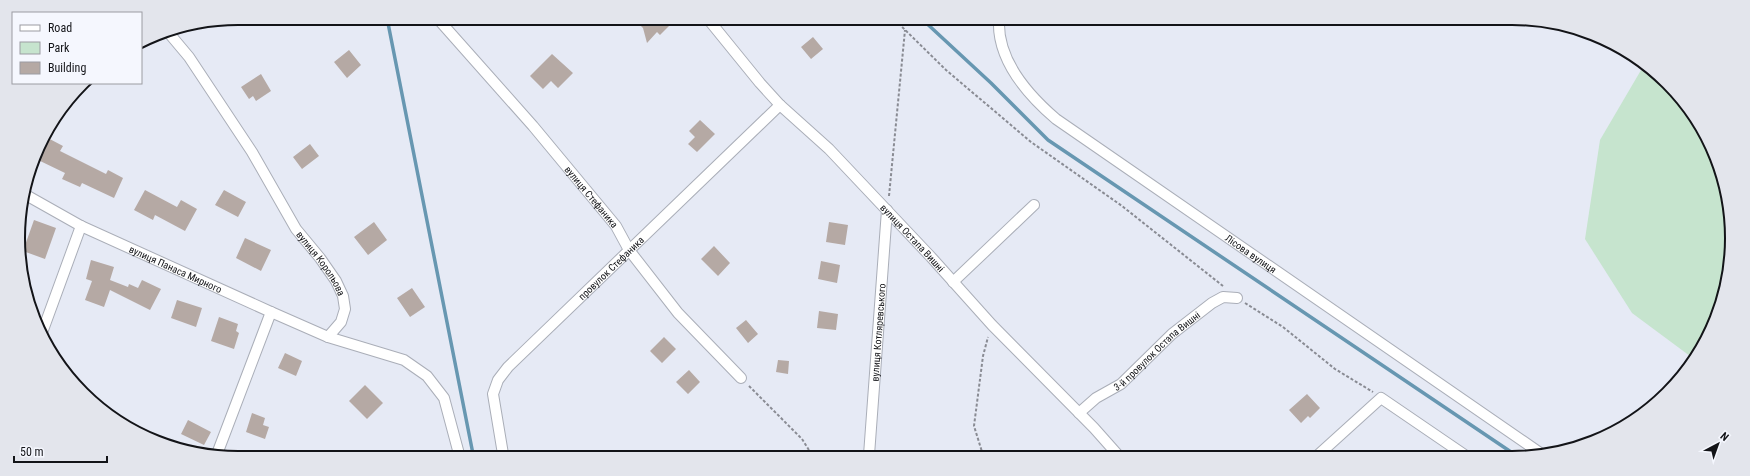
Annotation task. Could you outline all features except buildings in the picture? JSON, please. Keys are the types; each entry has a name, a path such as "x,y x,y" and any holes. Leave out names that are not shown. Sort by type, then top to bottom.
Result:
{"street":[{"name":"вулиця Стефаника","path":"443,25 533,126 616,226 629,250 678,313 741,378"},
{"name":"вулиця Остапа Вишні","path":"712,25 760,84 780,105 829,150 887,210 992,325 1114,451"},
{"name":"Лісова вулиця","path":"999,25 999,31 1005,54 1019,80 1037,102 1056,119 1535,450"},
{"name":"вулиця Корольова","path":"171,36 189,57 252,152 296,229 320,258 336,281 344,296 345,309 341,322 328,336"},
{"name":"провулок Стефаника","path":"502,451 493,394 498,380 508,367 780,105"},
{"name":"вулиця Панаса Мирного","path":"29,197 81,226 271,312 328,336"},
{"path":"953,282 1034,205"},
{"name":"вулиця Котляревського","path":"869,451 887,210"},
{"path":"44,327 81,226"},
{"name":"3-й провулок Остапа Вишні","path":"1079,414 1096,398 1121,384 1172,334 1212,303 1223,297 1237,298"},
{"path":"218,450 271,312"},
{"path":"328,336 404,360 427,376 444,398 458,451"},
{"path":"1323,451 1381,398 1459,451"}],"path":[{"path":"900,25 946,70 1031,142 1122,206 1237,298 1283,327 1336,369 1381,398"},
{"path":"887,210 905,30"},
{"path":"982,451 974,426 983,356 992,325"},
{"path":"741,378 802,439 810,451"}],"green space":[{"path":"1642,69 1663,87 1681,108 1709,156 1721,196 1725,224 1725,252 1721,280 1714,306 1709,320 1689,356 1632,313 1585,239 1600,140"}],"waterway":[{"path":"388,25 472,451"},
{"path":"928,25 991,83 1048,140 1510,451"}]}
